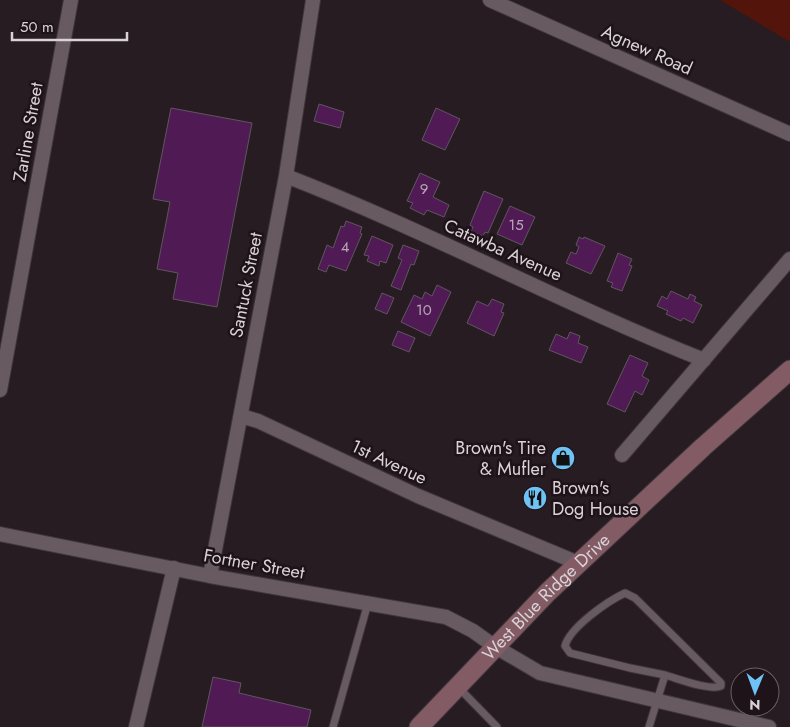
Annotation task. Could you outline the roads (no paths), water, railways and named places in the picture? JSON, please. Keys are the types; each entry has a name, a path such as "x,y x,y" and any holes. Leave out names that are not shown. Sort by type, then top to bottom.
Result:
{"main road":[{"name":"West Blue Ridge Drive","path":"418,727 494,646 578,563 703,446 790,370"}],"street":[{"name":"Zarline Street","path":"0,390 71,0"},
{"name":"Santuck Street","path":"210,576 286,176 313,0"},
{"name":"Agnew Road","path":"490,0 790,134"},
{"name":"Catawba Avenue","path":"286,176 440,242 656,341 704,360"},
{"path":"622,455 790,260"},
{"name":"1st Avenue","path":"241,416 258,421 466,517 578,563"},
{"name":"Fortner Street","path":"0,534 210,576 446,617 540,673 561,680 657,700 769,727"},
{"path":"136,727 174,568"}],"lane":[{"path":"625,593 640,604 709,670 722,685 719,688 703,686 665,675 570,653 564,646 576,629 597,611 625,593"},
{"path":"334,727 368,603"},
{"path":"649,727 665,675"},
{"path":"457,686 497,727"}],"place":[{"name":"Brown's Tire & Mufler","path":"563,458"},
{"name":"Brown's Dog House","path":"535,498"}]}
